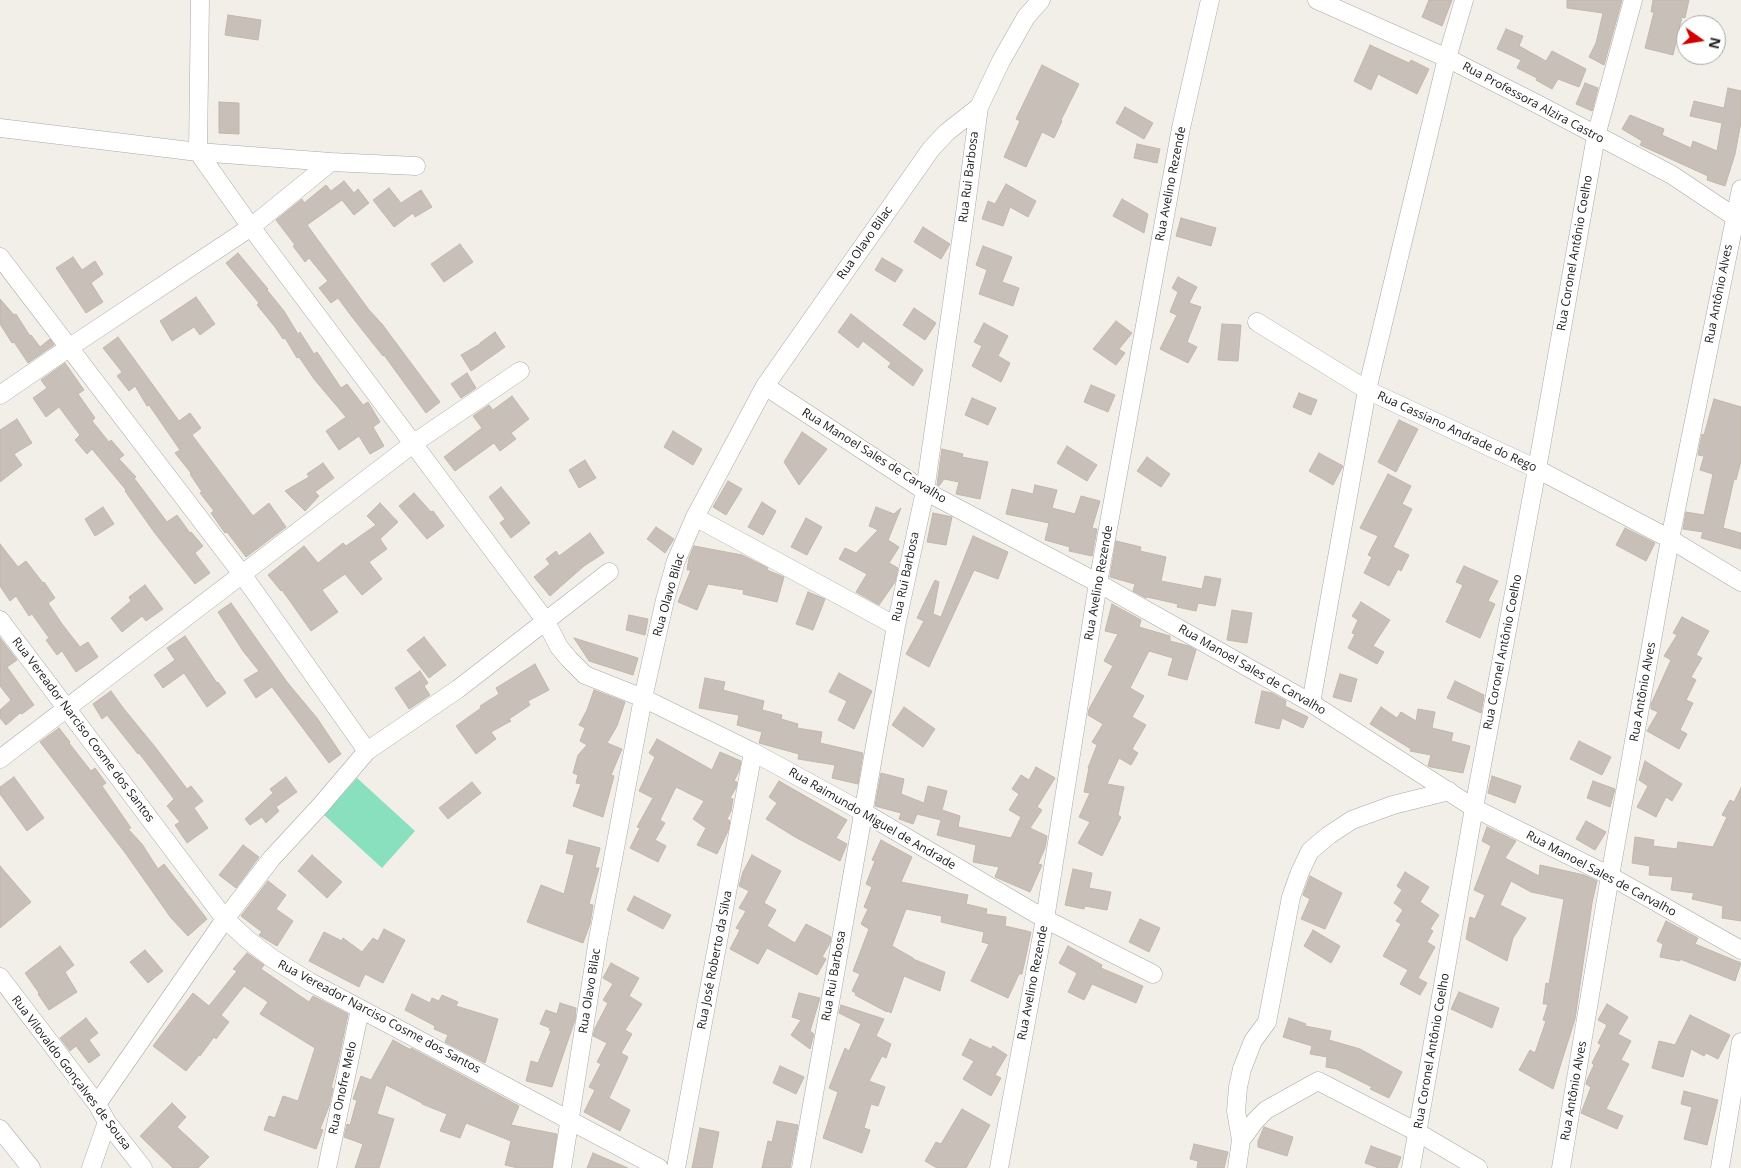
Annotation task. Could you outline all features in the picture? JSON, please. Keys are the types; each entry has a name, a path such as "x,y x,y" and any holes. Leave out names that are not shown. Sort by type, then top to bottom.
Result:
{"street":[{"path":"200,0 198,152 251,227 545,620"},
{"name":"Rua Rui Barbosa","path":"801,1168 896,626 924,491 979,107 1001,61 1026,17 1041,0"},
{"name":"Rua Avelino Rezende","path":"999,1168 1045,919 1098,583 1181,128 1210,0"},
{"name":"Rua Professora Alzira Castro","path":"1317,0 1447,58 1545,108 1672,175 1738,219"},
{"path":"1447,58 1464,0"},
{"name":"Rua Coronel Antônio Coelho","path":"1411,1168 1474,808 1596,136 1633,0"},
{"name":"Rua Cassiano Andrade do Rego","path":"1447,58 1367,390 1536,469 1670,538 1741,582"},
{"name":"Rua Olavo Bilac","path":"562,1168 598,939 643,698 673,571 695,517 765,386 931,149 946,132 979,107"},
{"path":"0,128 198,152 330,162 416,166"},
{"path":"0,395 70,346 251,227 330,162"},
{"name":"Rua Antônio Alves","path":"1561,1168 1670,538 1738,219 1741,189"},
{"path":"0,256 242,574 367,750"},
{"path":"1257,322 1367,390 1311,703"},
{"path":"0,758 414,444 520,371"},
{"name":"Rua Manoel Sales de Carvalho","path":"765,386 924,491 1098,583 1311,703 1474,808 1610,876 1741,950"},
{"path":"695,517 896,626"},
{"path":"97,1104 225,918 272,858 321,805 367,750 458,689 609,572"},
{"name":"Rua Vereador Narciso Cosme dos Santos","path":"0,620 225,918 248,940 273,960 310,982 659,1168"},
{"name":"Rua Raimundo Miguel de Andrade","path":"545,620 559,647 585,675 643,698 753,752 863,812 1045,919 1153,974"},
{"name":"Rua José Roberto da Silva","path":"676,1168 753,752"},
{"path":"1236,1168 1241,1140 1236,1111 1242,1069 1253,1042 1267,1022 1291,897 1310,851 1329,835 1352,820 1393,805 1449,791"},
{"name":"Rua Vilovaldo Gonçalves de Sousa","path":"0,977 97,1104 106,1122 143,1168"},
{"name":"Rua Onofre Melo","path":"327,1168 360,1009"},
{"path":"1720,1168 1741,1042"},
{"path":"1241,1140 1248,1129 1266,1110 1318,1081 1417,1132 1478,1168"},
{"path":"91,1168 106,1122"},
{"path":"0,1129 31,1168"}],"green space":[{"path":"357,778 415,831 382,868 324,815"}],"building":[{"path":"1429,0 1452,0 1442,26 1422,17"},
{"path":"1567,0 1622,0 1604,65 1589,57 1596,43 1603,13 1567,8"},
{"path":"1653,0 1689,0 1686,15 1676,15 1676,42 1673,55 1645,48 1654,12 1651,12"},
{"path":"228,15 261,20 258,40 225,35"},
{"path":"1506,29 1523,36 1519,46 1546,61 1552,51 1586,69 1579,87 1558,79 1552,89 1536,80 1537,78 1517,68 1521,60 1497,49"},
{"path":"1370,45 1409,63 1411,60 1429,69 1417,94 1378,74 1371,90 1354,81"},
{"path":"1042,65 1079,84 1054,138 1042,132 1026,167 1004,157 1020,121 1016,119"},
{"path":"1585,83 1598,88 1592,111 1576,104"},
{"path":"1728,88 1741,91 1741,122 1735,154 1725,186 1707,180 1708,176 1640,145 1642,141 1622,129 1630,115 1664,129 1662,135 1691,148 1693,141 1717,151 1722,123 1690,116 1694,101 1724,108"},
{"path":"219,102 239,103 239,134 219,133"},
{"path":"1125,107 1153,123 1144,139 1116,123"},
{"path":"1137,144 1160,149 1157,163 1134,158"},
{"path":"344,181 354,193 358,189 369,203 354,215 342,200 307,225 440,402 426,413 384,355 338,298 331,303 319,288 328,281 309,258 305,262 276,220 302,199 304,203 326,185 331,191"},
{"path":"1006,184 1036,201 1028,217 1010,207 1003,226 982,219 988,201 995,204"},
{"path":"389,188 401,203 421,190 432,207 415,217 413,213 394,227 373,200"},
{"path":"1122,199 1148,214 1144,233 1113,216"},
{"path":"1181,218 1216,228 1211,246 1176,236"},
{"path":"923,227 950,244 941,259 914,242"},
{"path":"460,244 473,262 444,282 431,264"},
{"path":"983,246 1012,257 1002,282 1019,288 1013,306 979,294 987,270 976,265"},
{"path":"238,253 268,289 298,334 300,332 314,354 317,352 341,388 347,384 363,405 368,402 380,422 373,427 384,446 370,454 359,436 339,450 326,431 346,417 314,379 299,357 297,358 285,338 283,339 257,305 259,303 226,263"},
{"path":"73,257 82,270 95,261 103,274 91,283 103,302 86,313 56,268"},
{"path":"882,258 903,270 895,282 875,270"},
{"path":"1178,277 1197,287 1189,303 1201,307 1187,342 1197,347 1188,363 1160,349 1177,315 1170,312 1178,292 1172,288"},
{"path":"196,297 215,324 200,335 194,327 172,341 160,321"},
{"path":"0,299 14,315 16,314 30,336 40,347 50,339 54,345 28,363 0,324"},
{"path":"914,308 936,323 925,340 903,325"},
{"path":"851,314 923,370 913,386 888,367 891,363 863,341 858,348 838,332"},
{"path":"1116,321 1132,333 1119,349 1125,353 1116,365 1093,349"},
{"path":"984,323 1008,336 998,356 1010,363 1001,382 972,366 982,346 974,342"},
{"path":"1222,324 1241,325 1238,361 1218,360"},
{"path":"495,332 505,347 471,371 461,355 480,344"},
{"path":"118,337 179,421 190,413 201,428 192,435 253,516 269,503 286,527 246,557 211,513 214,511 200,493 202,492 191,473 175,453 180,450 149,405 147,406 135,386 129,391 117,376 122,372 103,348"},
{"path":"65,363 84,390 78,394 95,418 92,421 109,442 111,440 124,455 119,459 136,477 134,478 167,522 177,515 190,533 203,546 195,553 210,573 195,584 154,532 126,490 92,449 87,454 75,440 80,435 59,407 46,417 33,398 47,388 41,380"},
{"path":"467,373 476,388 461,398 451,384"},
{"path":"1091,385 1115,395 1108,412 1084,402"},
{"path":"1299,393 1317,400 1311,415 1293,407"},
{"path":"512,396 529,419 511,433 516,439 500,451 494,443 455,471 444,457 482,428 473,416 489,405 493,410"},
{"path":"972,398 996,408 988,425 965,415"},
{"path":"1714,399 1741,407 1741,461 1736,480 1734,479 1723,528 1741,533 1741,549 1701,538 1703,532 1683,529 1686,512 1704,515 1713,474 1700,470 1704,456 1698,455 1702,434 1704,435"},
{"path":"17,419 32,443 14,454 22,465 0,482 0,430"},
{"path":"1399,420 1418,429 1396,472 1378,462"},
{"path":"673,431 702,449 693,465 664,447"},
{"path":"802,432 827,449 799,485 784,462"},
{"path":"1067,446 1097,465 1087,481 1057,463"},
{"path":"942,449 963,454 962,457 988,462 980,499 956,494 959,482 944,479 939,486 937,485"},
{"path":"1319,453 1343,466 1333,485 1309,471"},
{"path":"1147,457 1170,474 1161,487 1137,471"},
{"path":"585,460 596,478 579,488 569,470"},
{"path":"323,463 334,478 315,492 319,496 305,511 285,491 309,477 307,474"},
{"path":"1388,474 1411,486 1402,504 1412,509 1393,547 1409,555 1401,571 1398,569 1389,586 1364,573 1372,557 1368,555 1378,536 1360,528"},
{"path":"728,481 742,489 726,515 713,507"},
{"path":"1035,485 1057,490 1052,508 1075,514 1081,496 1100,501 1092,528 1097,529 1092,556 1069,551 1070,547 1045,540 1049,523 1006,514 1012,489 1033,494"},
{"path":"501,487 530,523 511,538 500,523 505,519 489,497"},
{"path":"414,493 431,512 433,511 444,526 427,539 399,506"},
{"path":"762,502 776,511 763,535 748,527"},
{"path":"380,503 398,522 380,539 387,549 369,562 382,579 362,595 345,574 322,590 338,612 311,631 282,590 268,575 304,546 318,563 343,543 346,546 376,525 367,516"},
{"path":"103,507 114,524 95,536 85,519"},
{"path":"876,507 894,514 901,508 888,540 899,547 889,563 898,568 895,582 879,605 856,592 867,574 839,559 845,548 856,553 878,530 869,526"},
{"path":"933,513 952,517 946,545 927,542"},
{"path":"806,518 822,527 807,555 791,547"},
{"path":"656,527 674,539 665,553 647,539"},
{"path":"1625,528 1655,543 1646,561 1616,545"},
{"path":"590,533 604,553 584,566 550,596 534,577 550,564 546,559 556,551 559,556"},
{"path":"973,536 1008,552 998,579 974,570 929,667 906,654 924,621 917,618 935,580 939,582 933,614 941,617"},
{"path":"1116,541 1141,547 1140,551 1166,557 1161,581 1202,589 1205,576 1221,579 1215,606 1198,603 1196,611 1177,607 1178,604 1146,598 1133,591 1135,584 1110,577"},
{"path":"0,544 18,567 26,561 55,598 48,603 62,624 80,647 88,642 98,657 76,672 62,651 57,655 46,640 49,638 32,614 29,616 16,596 10,601 0,586"},
{"path":"694,546 742,555 768,568 767,570 784,577 777,602 743,594 744,590 708,584 697,610 678,602 691,570 687,570"},
{"path":"1464,566 1498,581 1488,601 1495,604 1480,638 1446,622 1463,585 1456,582"},
{"path":"145,585 163,609 146,621 142,616 122,632 111,618 131,601 129,597"},
{"path":"808,592 825,599 813,630 796,624"},
{"path":"1361,602 1390,620 1373,646 1384,652 1377,664 1348,648 1355,634 1352,633 1358,620 1352,616"},
{"path":"231,603 287,682 317,718 341,754 329,763 272,687 256,698 244,680 259,671 243,651 218,612"},
{"path":"1112,604 1141,620 1139,627 1170,636 1170,641 1196,650 1187,680 1168,675 1173,658 1149,651 1130,688 1144,696 1132,717 1146,725 1132,749 1138,753 1131,765 1119,758 1107,784 1124,787 1118,815 1121,817 1102,856 1078,843 1090,822 1079,817 1090,793 1084,792 1088,768 1097,745 1092,742 1103,724 1088,715 1089,709 1113,666 1104,661 1118,634 1105,631"},
{"path":"1232,610 1252,613 1247,643 1227,640"},
{"path":"629,615 648,619 645,635 626,630"},
{"path":"1682,617 1709,631 1696,655 1702,658 1691,677 1696,680 1686,700 1693,703 1680,730 1687,734 1679,749 1647,731 1658,712 1651,709 1651,704 1671,660 1664,656 1677,635 1673,633"},
{"path":"185,636 226,693 207,707 184,673 163,688 154,675 175,660 167,648"},
{"path":"424,637 446,665 429,678 407,650"},
{"path":"0,638 17,660 7,667 34,705 22,714 20,713 6,725 0,718 0,710 11,700 0,686"},
{"path":"574,638 638,658 633,675 589,661"},
{"path":"535,664 549,690 528,701 530,705 509,719 511,721 491,732 496,739 476,754 456,726 481,708 480,706 499,694 496,688"},
{"path":"420,671 428,683 424,686 430,695 409,709 395,688"},
{"path":"839,673 872,691 854,729 838,720 847,701 829,692"},
{"path":"1340,674 1357,679 1351,702 1333,697"},
{"path":"705,678 725,682 723,690 764,701 762,710 782,715 781,719 798,724 797,728 822,732 820,743 863,753 858,784 832,778 835,765 798,759 799,754 759,743 762,732 737,725 739,715 699,708"},
{"path":"1455,681 1484,695 1481,713 1447,698"},
{"path":"594,690 625,702 617,726 607,743 622,749 611,775 614,776 603,817 573,806 581,784 576,783 578,775 573,773 578,755 587,745 580,741 585,728 579,725"},
{"path":"111,691 187,789 191,786 203,801 194,808 208,828 187,843 175,825 180,822 167,806 174,799 107,715 102,719 93,704"},
{"path":"1262,691 1272,693 1286,701 1285,706 1308,717 1303,728 1282,718 1279,729 1255,723"},
{"path":"904,707 935,729 923,747 892,725"},
{"path":"1381,707 1397,718 1401,712 1416,721 1418,709 1435,712 1432,728 1453,733 1451,741 1470,746 1463,773 1428,766 1431,755 1410,751 1411,749 1370,724"},
{"path":"59,728 91,771 95,768 106,783 102,786 131,828 128,829 142,844 158,869 164,864 207,919 188,936 171,918 126,854 40,742"},
{"path":"657,739 712,770 720,752 741,761 734,781 737,782 736,788 730,798 733,799 731,811 727,819 730,821 728,831 717,854 697,845 706,828 693,819 704,801 676,787 660,820 665,823 655,840 666,846 658,862 630,848 640,828 637,827 653,798 639,791 655,757 649,753"},
{"path":"1579,741 1611,757 1602,775 1570,759"},
{"path":"1645,761 1682,784 1672,801 1666,797 1656,817 1637,807 1648,786 1639,780"},
{"path":"1036,767 1055,778 1037,807 1042,810 1030,828 1047,836 1045,848 1038,864 1042,865 1030,892 995,877 999,867 973,862 976,845 937,835 941,820 917,814 913,824 899,819 901,813 875,806 881,773 904,779 901,794 924,803 928,786 947,791 942,810 960,816 958,827 1011,838 1021,817 1009,810 1019,794 1012,789 1021,775 1029,780"},
{"path":"1492,776 1521,786 1515,803 1488,793"},
{"path":"14,777 44,818 27,831 0,794 0,787"},
{"path":"286,777 297,792 276,807 279,811 266,823 262,817 250,825 245,819 273,793 270,789"},
{"path":"779,781 847,820 836,838 847,844 840,861 766,819 777,803 769,797"},
{"path":"1593,781 1615,789 1610,807 1587,798"},
{"path":"472,782 481,793 448,819 439,808"},
{"path":"1741,788 1741,921 1722,918 1723,906 1692,899 1694,893 1671,890 1673,877 1649,875 1650,866 1632,863 1635,837 1654,840 1653,846 1677,849 1678,842 1713,847 1727,817 1722,815 1730,800 1734,802"},
{"path":"1586,821 1606,832 1595,850 1576,839"},
{"path":"1487,827 1516,841 1505,858 1539,876 1540,865 1584,875 1597,881 1575,1019 1553,1089 1519,1070 1530,1050 1535,1053 1546,1021 1543,1020 1548,1004 1543,1004 1546,983 1549,984 1564,899 1531,892 1511,881 1500,905 1526,918 1513,938 1507,961 1466,939 1470,917 1475,919 1485,895 1474,890 1491,846 1482,841"},
{"path":"569,840 600,848 595,868 599,868 589,904 593,905 590,924 583,943 527,922 541,885 564,894 574,855 566,853"},
{"path":"881,840 912,857 901,882 968,895 966,904 987,909 986,914 1006,917 1005,926 1031,932 1022,974 1019,974 1008,998 971,981 989,944 982,942 984,932 941,922 942,916 906,909 892,946 913,959 945,972 940,991 904,976 891,1013 855,995 856,993 852,991 860,974 853,971 869,929 861,924 868,909 864,907 872,887 866,884 875,861 872,860"},
{"path":"243,845 259,857 236,888 219,875"},
{"path":"312,855 342,882 327,898 298,871"},
{"path":"752,855 781,871 764,903 776,910 767,926 795,943 806,924 831,937 830,943 822,957 826,959 817,975 767,948 758,964 730,949 740,930 736,928 746,911 739,908 749,891 739,886 743,872"},
{"path":"0,866 31,902 0,928"},
{"path":"1073,869 1092,873 1089,888 1111,892 1107,910 1085,906 1084,909 1065,905"},
{"path":"1405,872 1429,887 1420,902 1439,915 1430,929 1433,931 1427,942 1435,947 1418,978 1427,983 1420,995 1400,984 1408,970 1383,956 1401,924 1396,921 1403,910 1394,903 1402,890 1397,886"},
{"path":"1310,876 1342,893 1325,929 1301,919 1310,899 1303,895"},
{"path":"268,881 286,895 276,909 293,921 277,946 259,935 262,932 241,916"},
{"path":"634,896 671,915 663,929 627,910"},
{"path":"1140,919 1160,928 1149,952 1129,942"},
{"path":"1666,921 1698,938 1695,944 1741,963 1735,981 1680,959 1680,961 1660,957 1663,944 1657,941"},
{"path":"384,929 405,940 383,983 365,974 359,987 309,961 324,932 342,941 343,938 362,952 373,938 378,941"},
{"path":"1313,930 1340,946 1331,963 1304,946"},
{"path":"60,946 74,965 65,972 77,992 49,1010 25,973"},
{"path":"1068,946 1102,965 1101,968 1143,986 1136,1003 1092,984 1084,1000 1068,992 1077,973 1059,963"},
{"path":"145,950 163,971 148,983 130,962"},
{"path":"247,953 264,965 261,969 309,1002 313,996 348,1014 331,1088 333,1088 329,1106 320,1129 323,1130 316,1149 264,1130 269,1116 275,1118 283,1096 298,1101 315,1048 260,1014 268,1002 244,986 221,1015 229,1022 186,1071 153,1046 193,993 209,1006 237,971 233,969"},
{"path":"611,963 639,978 629,996 642,1004 625,1030 632,1034 621,1053 628,1057 609,1098 630,1110 620,1131 584,1112 595,1090 589,1087 601,1064 597,1062 607,1043 593,1036 608,1003 603,1000 613,984 603,978"},
{"path":"1459,992 1499,1008 1492,1028 1451,1009"},
{"path":"799,993 820,998 810,1031 814,1034 810,1049 791,1035 801,1020 792,1017"},
{"path":"412,994 430,1003 432,998 439,1001 442,995 458,1002 456,1006 498,1019 485,1063 445,1042 448,1035 434,1029 435,1026 405,1010"},
{"path":"560,1003 576,1008 575,1020 552,1087 526,1081 531,1061 538,1063 551,1031 549,1030 550,1028 540,1024 546,1010 557,1014"},
{"path":"1607,1004 1628,1017 1618,1034 1631,1041 1621,1060 1629,1064 1606,1109 1623,1116 1617,1129 1581,1113 1591,1087 1586,1084 1594,1065 1592,1063 1601,1045 1598,1043 1607,1025 1598,1020"},
{"path":"841,1005 884,1019 876,1036 891,1044 886,1058 882,1056 869,1081 885,1087 878,1106 871,1104 864,1128 870,1130 862,1153 823,1138 838,1092 829,1088 845,1048 849,1051 861,1024 839,1013"},
{"path":"1690,1015 1730,1035 1718,1059 1706,1053 1704,1056 1691,1049 1683,1077 1652,1068 1659,1041 1675,1045"},
{"path":"86,1018 98,1033 89,1040 100,1055 89,1063 76,1046 70,1051 60,1038"},
{"path":"1289,1018 1306,1024 1305,1026 1331,1031 1329,1040 1360,1049 1402,1072 1389,1098 1336,1069 1326,1067 1327,1057 1310,1054 1312,1046 1283,1037"},
{"path":"970,1039 991,1049 993,1046 1007,1055 995,1075 1001,1078 991,1096 963,1079 974,1061 962,1055"},
{"path":"393,1040 519,1106 511,1125 557,1134 552,1168 518,1168 505,1165 511,1141 466,1123 460,1138 440,1131 447,1114 422,1104 386,1085 377,1114 394,1119 379,1168 355,1168 363,1144 344,1137 347,1124 350,1125 357,1100 353,1099 361,1076 371,1080"},
{"path":"780,1066 804,1077 796,1094 773,1083"},
{"path":"1684,1091 1718,1100 1707,1145 1684,1139 1692,1107 1681,1104"},
{"path":"172,1103 186,1117 177,1127 209,1157 198,1168 173,1168 140,1136"},
{"path":"962,1109 990,1125 966,1168 937,1168 925,1161 936,1142 941,1144"},
{"path":"777,1121 798,1125 790,1168 762,1168 768,1141 772,1142"},
{"path":"1264,1127 1293,1137 1287,1156 1258,1147 1258,1141"},
{"path":"700,1128 719,1132 712,1168 692,1168"},
{"path":"1194,1144 1228,1152 1224,1168 1197,1168 1198,1161 1190,1159"},
{"path":"1371,1146 1401,1157 1397,1168 1379,1168 1365,1163"},
{"path":"593,1153 628,1168 587,1168"}]}
